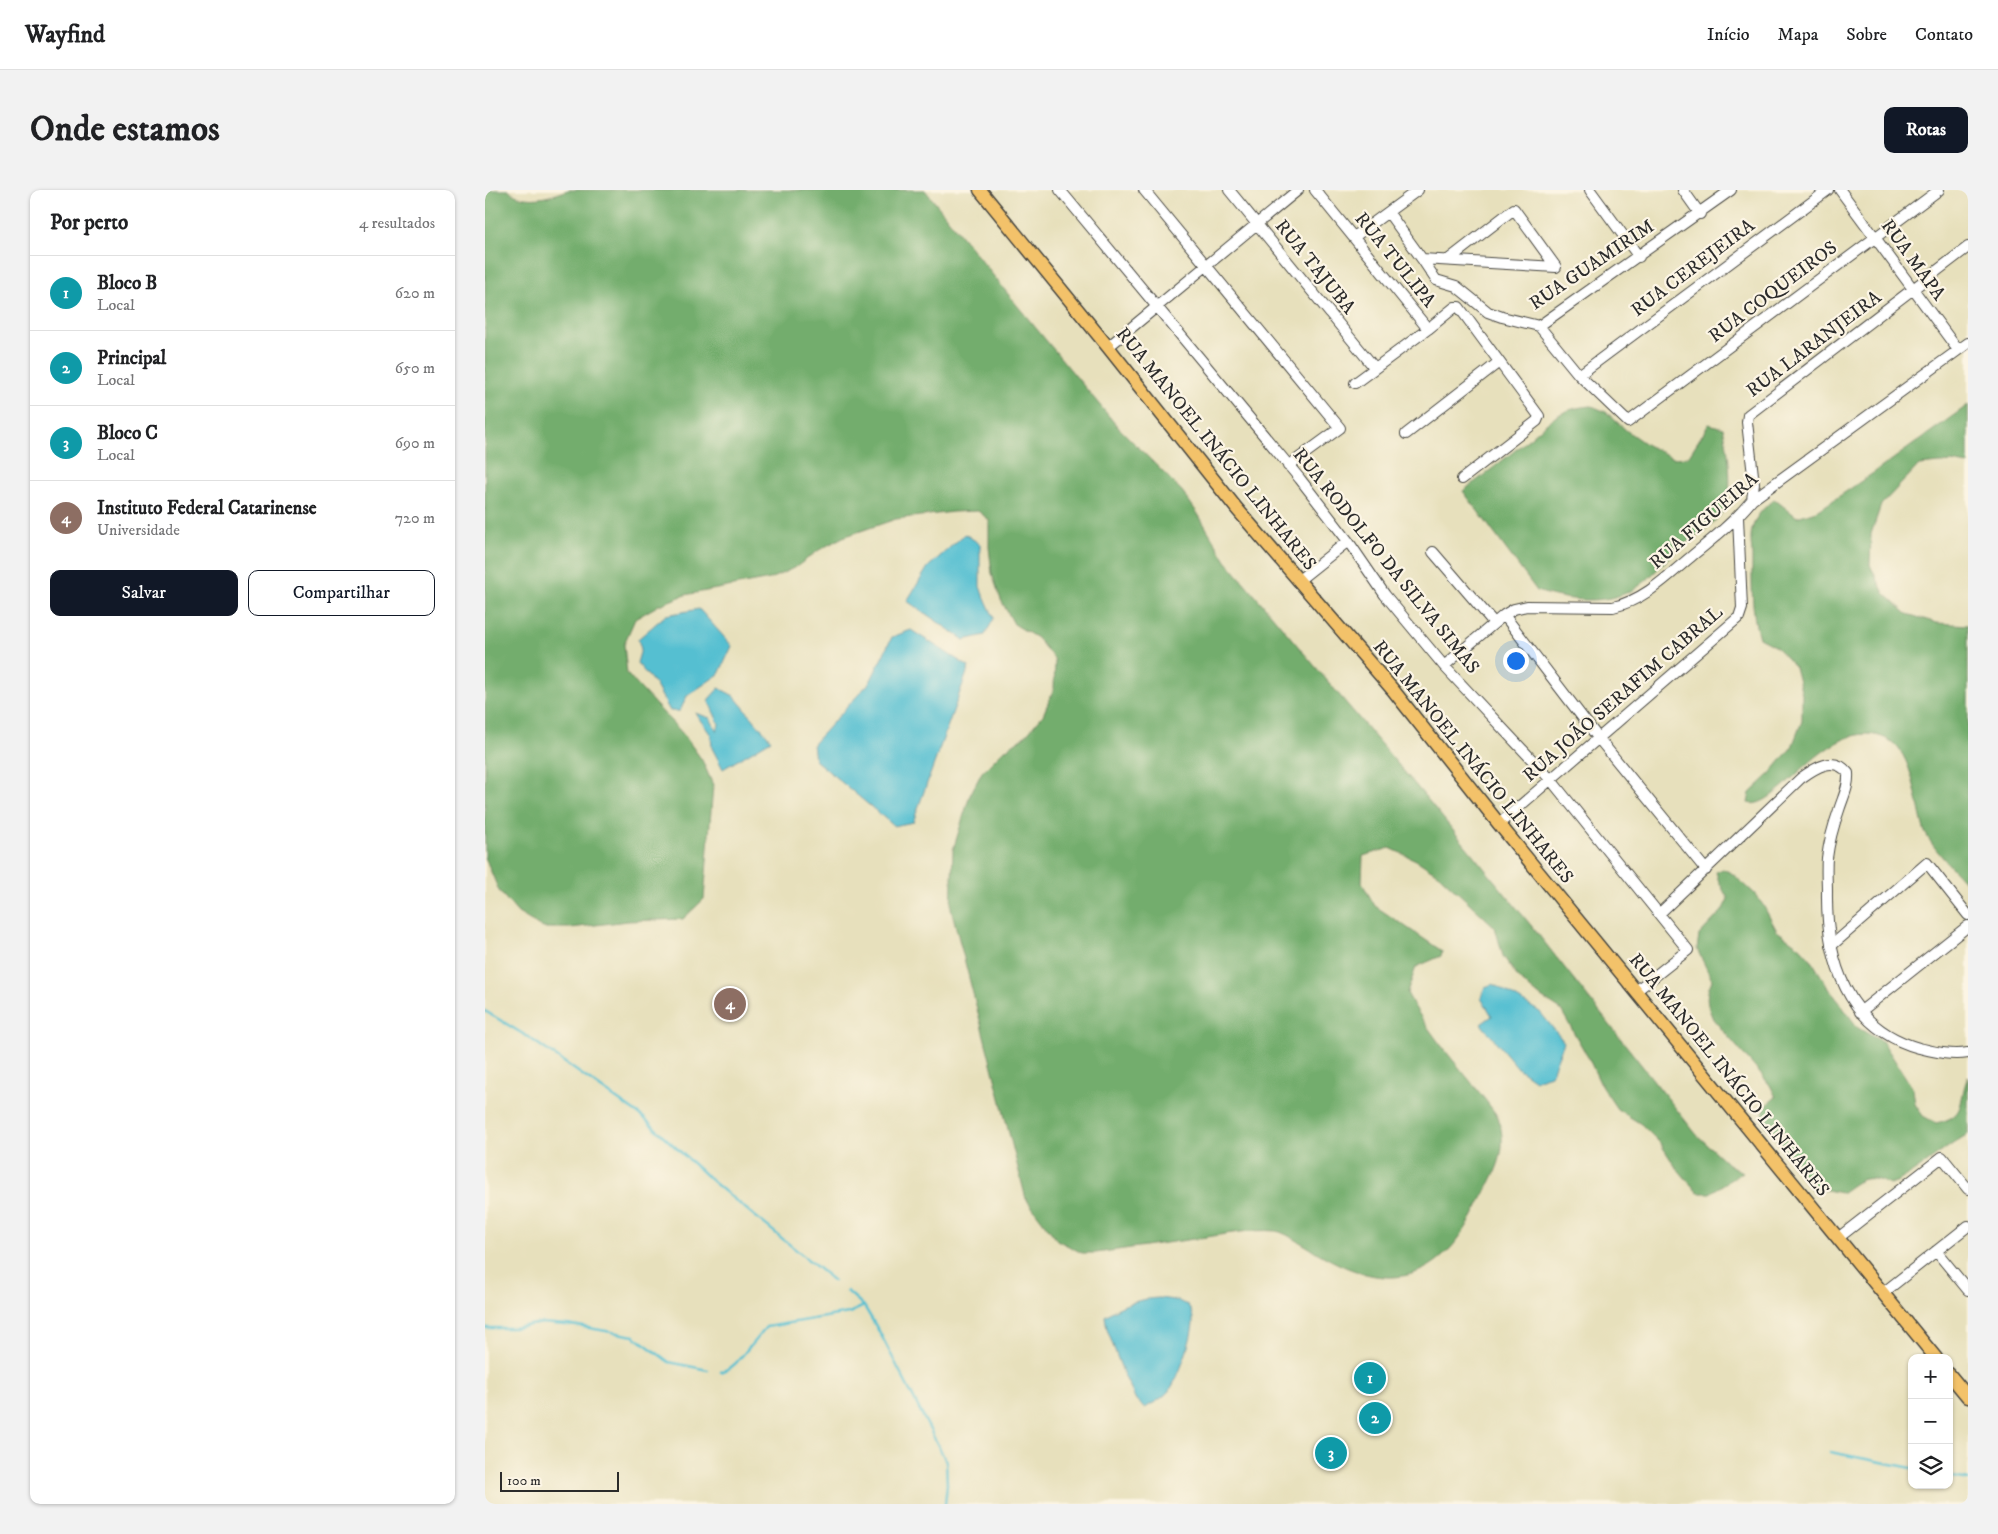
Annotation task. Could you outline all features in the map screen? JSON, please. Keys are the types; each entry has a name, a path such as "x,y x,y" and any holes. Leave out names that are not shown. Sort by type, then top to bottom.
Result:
{"main road":[{"name":"RUA MANOEL INÁCIO LINHARES","path":"980,190 1237,508 1393,690 1499,824 1933,1354"},
{"path":"1953,1379 1968,1397"}],"street":[{"name":"RUA RODOLFO DA SILVA SIMAS","path":"1060,190 1288,466 1348,541 1385,595 1444,666 1551,780 1688,950 1636,991"},
{"path":"1144,190 1340,428 1288,466"},
{"name":"RUA TAJUBA","path":"1229,190 1374,367"},
{"path":"1108,347 1298,190"},
{"name":"RUA TULIPA","path":"1315,190 1428,329"},
{"path":"1354,237 1417,190"},
{"path":"1590,190 1639,257"},
{"path":"1683,190 1700,214"},
{"name":"RUA GUAMIRIM","path":"1388,212 1435,280 1456,286 1493,314 1539,326 1700,214 1731,190"},
{"name":"RUA CEREJEIRA","path":"1579,375 1828,190"},
{"name":"RUA MAPA","path":"1840,190 1958,350"},
{"name":"RUA COQUEIROS","path":"1579,375 1628,422 1939,190"},
{"path":"1422,259 1556,267 1514,209 1447,260"},
{"name":"RUA LARANJEIRA","path":"1752,500 1754,484 1747,422 1748,415 1968,247"},
{"path":"1355,382 1455,307 1459,306 1539,416 1539,419 1462,479"},
{"path":"1539,326 1579,375"},
{"name":"RUA FIGUEIRA","path":"1444,666 1494,623 1514,609 1527,606 1601,608 1624,604 1649,591 1738,518 1752,500 1968,343"},
{"path":"1406,434 1499,362"},
{"name":"RUA JOÃO SERAFIM CABRAL","path":"1499,824 1739,617 1742,608 1738,518"},
{"path":"1299,580 1348,541"},
{"path":"1433,552 1494,623"},
{"path":"1504,615 1599,739 1706,870"},
{"path":"1659,914 1733,845 1783,794 1809,772 1822,765 1838,765 1845,769 1849,780 1839,809 1827,857 1827,910 1831,946 1844,988 1860,1012 1877,1026 1908,1045 1933,1052 1955,1055 1968,1053"},
{"path":"1831,946 1927,863 1968,915"},
{"path":"1860,1012 1968,926"},
{"path":"1838,1238 1942,1157 1968,1189"},
{"path":"1883,1293 1968,1226"},
{"path":"1936,1251 1968,1290"}],"green space":[{"path":"485,190 508,190 514,195 537,198 568,190 925,190 1117,426 1182,491 1226,561 1429,801 1534,929 1696,1134 1728,1164 1742,1172 1710,1193 1698,1193 1675,1166 1660,1143 1641,1124 1617,1109 1601,1085 1589,1059 1561,1010 1519,979 1503,956 1495,927 1439,875 1416,860 1390,848 1363,856 1362,883 1375,906 1442,951 1441,956 1416,967 1407,993 1427,1027 1498,1117 1501,1130 1501,1153 1495,1173 1465,1230 1450,1249 1433,1263 1415,1273 1396,1277 1374,1276 1351,1269 1276,1231 1238,1232 1096,1253 1082,1253 1057,1240 1026,1199 951,908 953,850 970,795 982,772 1002,752 1025,736 1043,715 1054,689 1055,660 1037,638 1014,624 1001,600 992,574 989,520 978,511 896,519 843,537 819,550 796,567 770,579 685,595 659,605 635,619 624,644 627,674 684,735 702,760 713,785 704,899 683,919 628,921 571,928 543,928 518,913 499,891 485,857"},
{"path":"1968,405 1968,465 1951,462 1919,465 1881,505 1871,534 1870,565 1884,593 1907,614 1937,623 1968,625 1968,885 1928,838 1909,767 1896,746 1887,739 1866,734 1845,739 1807,764 1775,793 1760,802 1748,803 1750,793 1767,777 1792,747 1802,721 1802,694 1795,667 1776,647 1759,638 1756,628 1751,538 1753,526 1757,518 1774,499 1797,517 1819,510"},
{"path":"1592,406 1606,412 1627,431 1647,445 1673,458 1688,457 1709,424 1723,428 1727,444 1730,486 1727,503 1719,517 1678,549 1642,584 1625,594 1587,600 1561,597 1537,591 1463,491 1554,418 1570,410"},
{"path":"1723,869 1733,874 1754,893 1777,931 1800,947 1810,958 1828,987 1858,1028 1883,1042 1913,1089 1915,1104 1923,1116 1936,1123 1953,1117 1960,1107 1968,1077 1968,1134 1910,1174 1890,1185 1875,1179 1864,1179 1841,1193 1827,1190 1813,1191 1762,1120 1765,1106 1776,1097 1770,1085 1713,1019 1709,1008 1707,995 1712,980 1697,949 1699,935 1722,911 1728,899 1716,872"}],"water":[{"path":"965,534 980,544 980,587 994,618 985,635 964,640 907,601 928,567"},
{"path":"699,609 732,646 719,674 687,696 680,711 670,711 655,684 637,663 641,649 638,639 666,615"},
{"path":"911,630 969,667 913,822 894,826 815,760 813,744 870,682 892,637"},
{"path":"719,688 734,696 771,740 723,769 712,748 711,735 695,713 710,718 717,731 719,724 708,700"},
{"path":"1493,984 1540,1012 1564,1042 1551,1075 1535,1080 1519,1069 1481,1024 1492,1016 1481,997 1485,987"},
{"path":"1159,1298 1174,1300 1188,1305 1193,1316 1193,1326 1185,1357 1172,1386 1163,1397 1145,1408 1136,1400 1124,1375 1107,1329 1105,1316 1131,1303"}],"waterway":[{"path":"485,1011 528,1037 644,1118 712,1181 834,1281"},
{"path":"847,1291 864,1306 880,1333 946,1461 947,1484 945,1504"},
{"path":"721,1372 736,1363 766,1327 849,1313 864,1306"},
{"path":"485,1328 513,1328 542,1323 578,1326 634,1336 669,1362 708,1370"},
{"path":"1830,1452 1908,1467"},
{"path":"1953,1477 1968,1480"}],"place":[{"name":"Instituto Federal Catarinense","path":"730,1004"},
{"name":"Bloco B","path":"1370,1378"},
{"name":"Principal","path":"1375,1418"},
{"name":"Bloco C","path":"1331,1453"}]}
